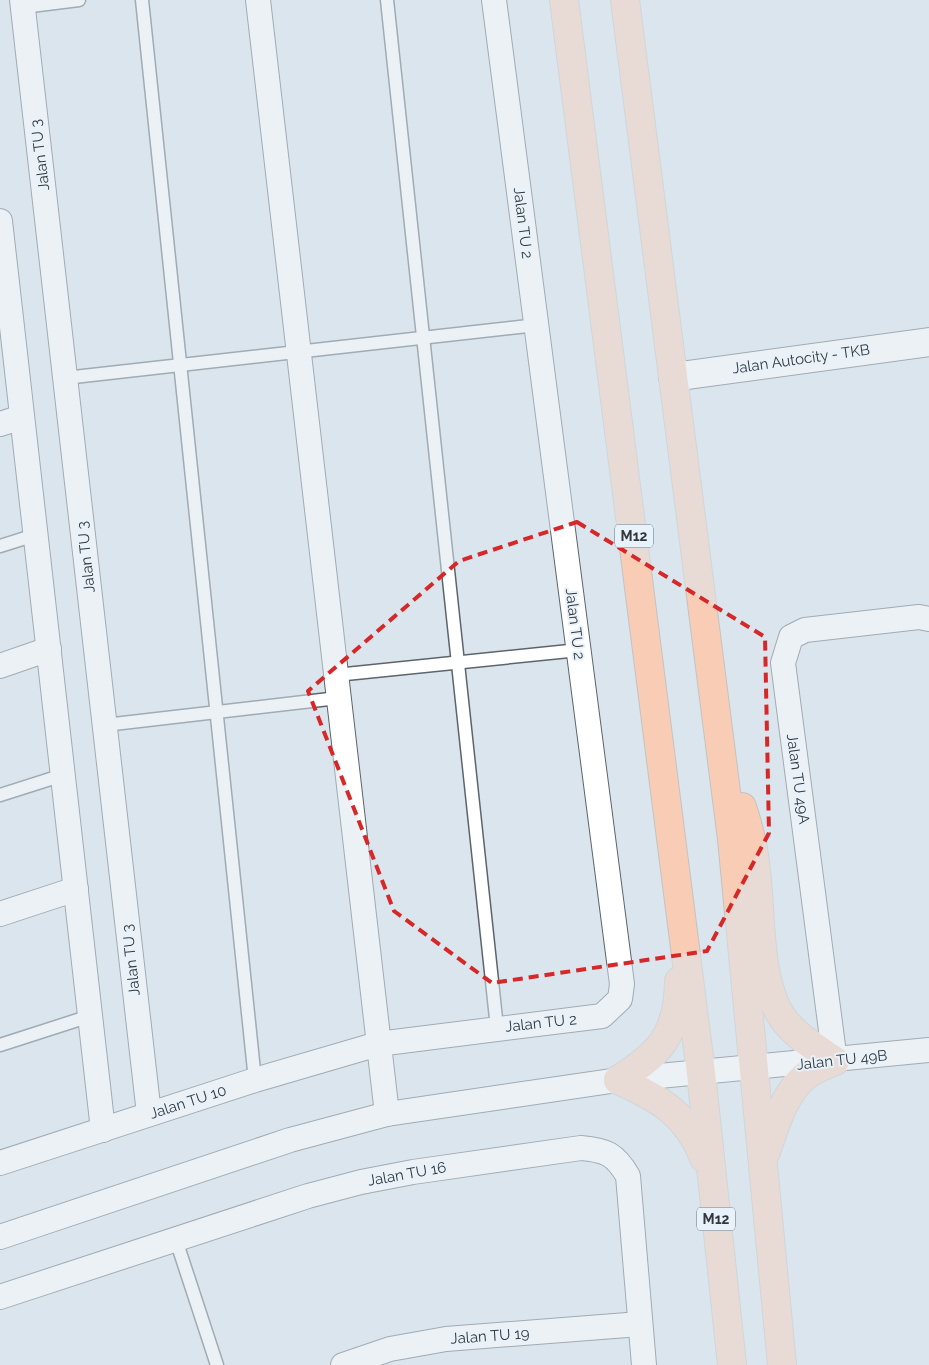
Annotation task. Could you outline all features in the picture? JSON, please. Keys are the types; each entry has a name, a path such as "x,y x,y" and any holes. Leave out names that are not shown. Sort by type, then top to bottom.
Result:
{"main road":[{"name":"M12","path":"564,0 700,1073 732,1365"},
{"path":"625,0 723,767 755,1068 782,1365"},
{"path":"723,767 740,801 749,830 755,862 766,977 772,998 785,1020 804,1039 835,1061 805,1076 792,1091 782,1108 763,1160"},
{"path":"618,1080 645,1063 661,1046 672,1026 679,1005 674,863"},
{"path":"618,1080 650,1094 672,1110 688,1128 700,1147 712,1178"}],"street":[{"path":"258,0 387,1114"},
{"name":"Jalan TU 2","path":"378,1044 602,1016 620,999 622,984 494,0"},
{"name":"Jalan TU 3","path":"23,3 149,1114"},
{"path":"0,221 4,298 22,417 102,1130"},
{"name":"Jalan Autocity - TKB","path":"673,377 929,342"},
{"path":"0,424 22,417"},
{"name":"Jalan TU 49A","path":"835,1061 783,663 791,637 805,630 919,617 929,619"},
{"path":"0,666 49,649"},
{"path":"0,914 76,889"},
{"name":"Jalan TU 10","path":"0,1163 255,1080 378,1044"},
{"name":"Jalan TU 49B","path":"0,1237 290,1140 387,1114 618,1080 835,1061 929,1050"},
{"name":"Jalan TU 16","path":"0,1297 308,1196 361,1182 413,1172 581,1148 602,1150 619,1160 628,1176 644,1365"},
{"name":"Jalan TU 19","path":"343,1365 390,1349 446,1339 640,1324"}],"lane":[{"path":"23,3 79,0"},
{"path":"142,0 255,1080"},
{"path":"387,0 498,1028"},
{"path":"65,378 536,325"},
{"path":"0,546 35,535"},
{"path":"336,675 579,650"},
{"path":"105,726 338,698"},
{"path":"0,795 63,775"},
{"path":"0,1045 90,1016"},
{"path":"176,1240 217,1365"}],"highlighted area":[{"path":"577,522 765,637 769,833 707,951 492,983 394,911 308,691 459,561"}]}
